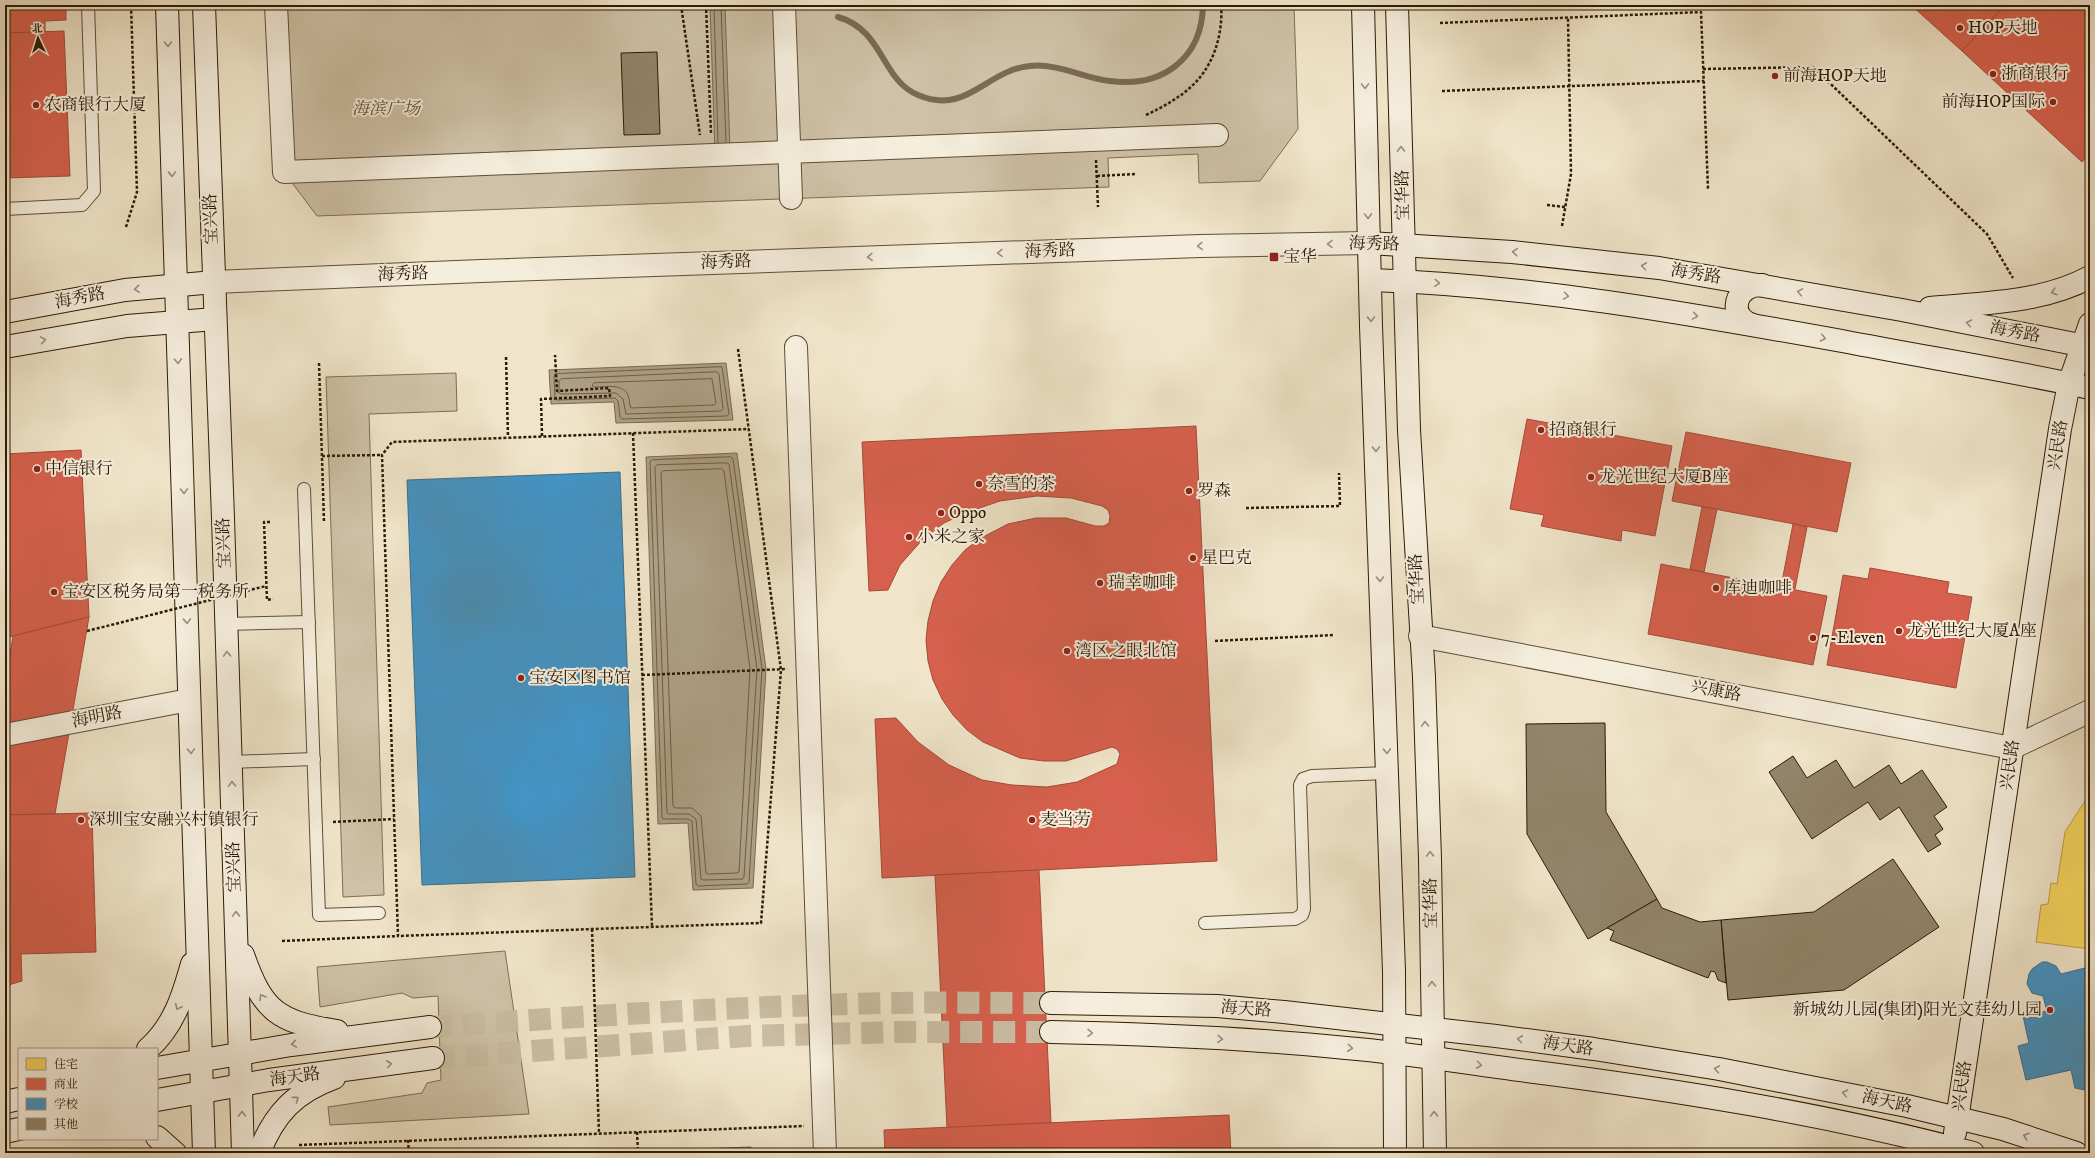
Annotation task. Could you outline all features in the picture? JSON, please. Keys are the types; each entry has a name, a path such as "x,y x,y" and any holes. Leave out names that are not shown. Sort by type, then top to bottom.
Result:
{"main road":[{"path":"167,5 204,1153"},
{"name":"宝兴路","path":"204,5 242,1085 243,1153"},
{"path":"276,5 284,172 1217,135"},
{"path":"784,5 791,198"},
{"name":"宝华路","path":"1363,5 1370,280 1394,971 1393,1054 1395,1153"},
{"name":"宝华路","path":"1397,5 1404,281 1412,497 1420,636 1424,677 1430,859 1435,1153"},
{"path":"1364,46 1369,59 1379,64 1384,64 1394,59 1397,54 1398,46"},
{"name":"海秀路","path":"5,312 125,290 214,282 584,267 1200,246 1369,243 1404,244 1580,258 1659,268 1762,285 2087,344"},
{"path":"1902,310 2021,299 2050,293 2075,285 2090,277"},
{"path":"1370,280 1404,281 1556,295 1753,325 2090,388"},
{"path":"1753,325 1744,321 1740,316 1737,303 1742,292 1748,287 1762,285"},
{"path":"5,302 58,303"},
{"name":"海秀路","path":"5,347 127,326 215,319"},
{"name":"兴民路","path":"1960,1151 1957,1118 2060,429 2069,384 2087,344 2090,324"},
{"path":"796,347 825,1153"},
{"name":"兴康路","path":"1420,636 2012,748"},
{"name":"海明路","path":"5,735 190,700"},
{"path":"2012,748 2090,711"},
{"path":"237,938 252,980 265,1002 275,1012 286,1019 306,1026 360,1035"},
{"path":"149,1048 164,1033 182,1001 198,944"},
{"name":"海天路","path":"1051,1003 1217,1006 1292,1012 1594,1049 1719,1069 1832,1090 2003,1128 2076,1153"},
{"name":"海天路","path":"158,1068 201,1059 360,1035 430,1027"},
{"name":"海天路","path":"1051,1032 1264,1041 1433,1059 1727,1099 1830,1119 1960,1151"},
{"name":"海天路","path":"158,1100 242,1085 433,1058"},
{"path":"260,1153 266,1136 276,1118 292,1101 318,1084 364,1067"},
{"path":"5,1102 18,1099"},
{"path":"5,1132 18,1129"},
{"path":"158,1138 175,1153"}],"lane":[{"path":"5,209 82,205 94,191 88,5"},
{"path":"304,489 319,915 379,913"},
{"path":"226,624 309,622"},
{"path":"231,762 314,759"},
{"path":"1205,923 1295,919 1302,916 1304,909 1300,785 1303,779 1312,776 1388,773"}],"path":[{"path":"126,227 137,192 131,5"},
{"path":"681,5 707,155"},
{"path":"706,5 707,155"},
{"path":"1142,117 1183,94 1204,73 1216,48 1220,27 1221,5"},
{"path":"1440,23 1701,12 1708,189"},
{"path":"1562,226 1571,174 1568,18"},
{"path":"1703,68 1813,67 1987,234 2016,284"},
{"path":"1442,91 1704,81"},
{"path":"1095,140 1098,207"},
{"path":"1097,176 1135,174"},
{"path":"1547,205 1565,207"},
{"path":"282,941 760,923 781,670 738,349"},
{"path":"542,436 541,399 610,396 609,388 557,391 555,355"},
{"path":"506,356 508,437"},
{"path":"398,936 382,454 392,442 749,429"},
{"path":"633,433 652,927"},
{"path":"322,456 382,454"},
{"path":"1246,508 1340,506 1339,474"},
{"path":"270,522 264,522 266,586 267,600 273,599"},
{"path":"86,631 266,586"},
{"path":"1215,641 1334,635"},
{"path":"642,675 769,670"},
{"path":"316,823 394,819"},
{"path":"592,929 599,1134"},
{"path":"299,1144 824,1126"},
{"path":"637,1132 638,1153"},
{"path":"408,1140 409,1153"}],"green space":[{"name":"海滨广场","path":"276,5 1294,5 1298,129 1260,181 1199,183 1198,154 1108,158 1109,187 317,216 284,172"},
{"path":"456,373 457,411 369,414 384,895 343,897 326,377"},
{"path":"505,951 529,1114 330,1125 328,1107 422,1093 427,1083 441,1080 438,996 413,998 402,993 320,1007 317,967"}],"water":[{"path":"710,5 725,5 730,151 715,152"},
{"path":"726,363 733,420 616,423 614,402 551,404 549,370"},
{"path":"737,453 766,669 753,888 693,890 688,823 658,824 646,457"},
{"path":"751,1147 751,1153 641,1153 641,1151"}],"building: 住宅":[{"path":"2090,793 2090,949 2036,942 2041,905 2048,904 2051,883 2057,884 2065,832"}],"building: 商业":[{"path":"5,5 66,5 66,20 45,21 45,32 5,33"},
{"name":"HOP天地","path":"1911,5 2005,5 1962,51"},
{"name":"前海HOP国际","path":"2005,5 2090,5 2090,153 2082,162 1962,51"},
{"name":"农商银行大厦","path":"64,31 70,176 5,178 5,33"},
{"name":"龙光世纪大厦B座","path":"1527,419 1672,446 1655,536 1622,530 1621,541 1541,526 1544,515 1510,509"},
{"name":"湾区之眼北馆","path":"1196,426 1217,861 882,878 875,719 896,718 918,742 949,765 982,780 1012,785 1047,787 1077,782 1117,764 1120,754 1117,749 1112,747 1066,761 1044,761 1020,758 983,742 967,730 953,715 942,699 933,680 928,661 926,640 928,621 933,601 941,582 952,565 965,550 981,538 1008,524 1036,518 1066,518 1095,526 1104,526 1109,523 1110,516 1108,510 1102,506 1071,498 1037,496 1000,501 968,512 944,523 923,539 900,565 888,590 869,591 862,442"},
{"path":"1686,432 1851,463 1837,532 1672,501"},
{"path":"81,450 89,617 5,638 5,454"},
{"path":"1702,507 1717,509 1704,572 1690,569"},
{"path":"1793,524 1807,527 1795,589 1781,587"},
{"path":"1661,564 1827,596 1813,665 1648,634"},
{"name":"龙光世纪大厦A座","path":"1870,568 1949,582 1947,593 1972,597 1956,688 1827,665 1843,575 1868,579"},
{"path":"89,617 55,814 5,815 5,685 13,636"},
{"path":"92,813 96,952 21,954 22,981 5,986 5,815"},
{"path":"1039,870 1051,1123 947,1128 935,875"},
{"path":"1229,1115 1231,1153 885,1153 884,1130"}],"building: 学校":[{"name":"宝安区图书馆","path":"620,472 635,877 422,885 407,480"},
{"path":"2042,962 2047,962 2056,966 2061,974 2089,967 2090,1091 2075,1088 2071,1070 2026,1080 2018,1046 2029,1043 2023,1016 2047,1011 2043,996 2032,993 2027,984 2029,974 2032,969"}],"building: 其他":[{"path":"657,52 660,134 624,135 621,53"},
{"path":"1605,723 1606,812 1657,899 1588,939 1527,834 1526,724"},
{"path":"1793,756 1807,778 1836,760 1854,788 1889,765 1901,784 1922,770 1947,807 1934,816 1943,829 1935,835 1941,844 1928,852 1899,807 1880,820 1868,802 1812,839 1769,772"},
{"path":"1893,859 1939,927 1844,990 1728,1000 1721,920 1814,912"},
{"path":"1657,899 1662,908 1700,922 1721,920 1726,983 1718,980 1715,972 1711,971 1708,978 1610,940 1614,931 1607,928"}],"waterway":[{"path":"838,17 853,23 865,33 874,43 896,78 906,88 918,95 935,100 950,100 976,90 1001,75 1015,69 1030,66 1051,67 1110,81 1129,82 1146,80 1162,74 1176,66 1187,55 1195,41 1201,24 1203,5"}],"tunnel":[{"path":"430,1027 714,1009 885,1003 1051,1003"},
{"path":"433,1058 747,1036 898,1032 1051,1032"}],"place":[{"name":"HOP天地","path":"1960,28"},
{"name":"浙商银行","path":"1993,74"},
{"name":"前海HOP天地","path":"1775,76"},
{"name":"前海HOP国际","path":"2053,102"},
{"name":"农商银行大厦","path":"36,105"},
{"name":"宝华","path":"1274,257"},
{"name":"招商银行","path":"1541,430"},
{"name":"中信银行","path":"37,469"},
{"name":"龙光世纪大厦B座","path":"1591,477"},
{"name":"奈雪的茶","path":"979,484"},
{"name":"罗森","path":"1189,491"},
{"name":"Oppo","path":"941,513"},
{"name":"小米之家","path":"909,537"},
{"name":"星巴克","path":"1193,558"},
{"name":"瑞幸咖啡","path":"1100,583"},
{"name":"库迪咖啡","path":"1716,588"},
{"name":"宝安区税务局第一税务所","path":"54,592"},
{"name":"龙光世纪大厦A座","path":"1899,631"},
{"name":"7-Eleven","path":"1813,638"},
{"name":"湾区之眼北馆","path":"1067,651"},
{"name":"宝安区图书馆","path":"521,678"},
{"name":"深圳宝安融兴村镇银行","path":"81,820"},
{"name":"麦当劳","path":"1032,820"},
{"name":"新城幼儿园(集团)阳光文莛幼儿园","path":"2050,1010"}]}
